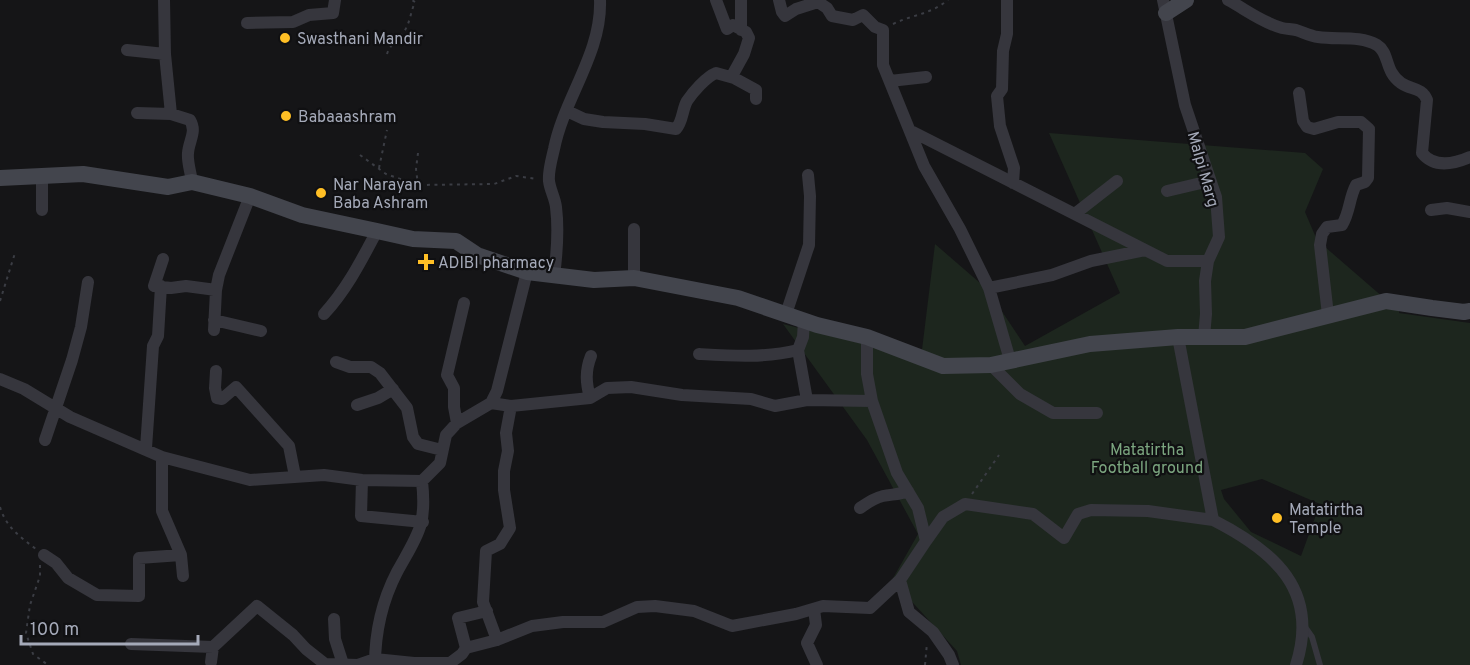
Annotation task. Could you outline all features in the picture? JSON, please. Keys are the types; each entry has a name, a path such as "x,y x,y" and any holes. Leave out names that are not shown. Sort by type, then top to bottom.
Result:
{"street":[{"path":"164,0 165,54 171,114"},
{"path":"247,23 293,22 309,15 333,12 335,0"},
{"path":"554,276 559,239 556,204 549,181 554,146 596,37 600,18 600,0"},
{"path":"716,0 726,28 733,25 746,32 748,38 744,54 733,74 734,78"},
{"path":"741,0 741,30"},
{"path":"779,0 785,16 796,9 818,2 827,8 832,16 853,20 863,15 875,27 883,30 884,65 890,81 924,166 960,229 989,288 1010,360"},
{"path":"1007,0 1007,34 1003,51 1002,88 997,96 1000,126 1014,168 1013,183"},
{"path":"1165,6 1186,0"},
{"path":"1228,0 1281,28 1317,37 1344,38 1370,42 1379,46 1385,51 1390,72 1401,83 1425,93 1427,100 1422,153 1433,161 1443,164 1458,162 1470,157"},
{"name":"Malpi Marg","path":"1165,6 1185,105 1216,197 1219,237 1208,261 1205,281 1204,337"},
{"path":"128,50 165,54"},
{"path":"567,111 584,119 676,129 681,123 687,101 708,78 716,73 734,78 756,90 756,99"},
{"path":"890,81 926,77"},
{"path":"1299,93 1307,127 1314,129 1338,122 1361,122 1369,129 1368,178 1365,182 1356,185 1352,192 1349,210 1342,225 1327,227 1322,234 1320,245 1328,315"},
{"path":"137,113 171,114 190,120 193,125 193,136 188,153 192,182"},
{"path":"911,131 1167,261 1208,261"},
{"path":"0,178 83,174 168,187 192,182 250,196 302,215 413,239 456,241 477,255 527,272 594,280 634,278 738,298 804,320 867,337 943,366 991,365 1090,344 1178,337 1245,337 1386,301 1464,312 1470,310"},
{"path":"786,314 809,245 808,175"},
{"path":"42,176 42,210"},
{"path":"1167,191 1202,183 1209,178"},
{"path":"1076,213 1117,181"},
{"path":"250,196 219,275 214,325 261,331"},
{"path":"1431,210 1447,208 1470,212"},
{"path":"634,229 634,278"},
{"path":"324,314 338,299 355,273 377,231"},
{"path":"989,288 1052,275 1091,261 1145,250"},
{"path":"163,259 154,286 186,286 216,290"},
{"path":"1,384 24,389 56,409 162,457 250,480 324,475 362,480 422,481 441,464 446,435 457,423 491,403 497,391 527,272"},
{"path":"45,440 81,327 88,282"},
{"path":"146,448 153,346 158,336 161,286"},
{"path":"457,423 454,388 447,375 464,303"},
{"path":"804,320 803,337 798,350 807,400"},
{"path":"867,337 867,374 872,401 897,473 918,508 926,540"},
{"path":"1178,337 1212,520"},
{"path":"699,354 776,356 798,350"},
{"path":"590,398 586,383 587,366 591,356"},
{"path":"336,362 350,368 371,368 380,373 407,408 413,437 418,444 442,450"},
{"path":"991,365 1020,394 1053,413 1097,413"},
{"path":"216,371 216,398 222,399 236,387 240,390 254,410 289,446 295,476"},
{"path":"491,403 511,406 590,398 607,388 631,387 682,395 751,399 775,406 807,400 872,401"},
{"path":"357,405 378,398 393,389"},
{"path":"497,640 483,602 486,551 500,544 510,528 504,490 504,471 508,451 506,433 511,406"},
{"path":"162,457 162,511 181,555 183,576"},
{"path":"362,480 361,516 423,522"},
{"path":"375,662 376,633 384,604 423,522 425,506 422,481"},
{"path":"860,508 884,495 896,496 908,492"},
{"path":"211,663 213,647 257,606 325,664 358,665 375,662 450,663 466,648 497,640 532,626 563,621 603,622 637,607 694,611 732,626 796,614 823,606 870,608 900,580 943,518 965,504 1033,514 1064,538 1078,514 1091,510 1148,511 1212,520 1239,533 1272,558 1285,572 1296,594 1302,625 1300,653 1296,665"},
{"path":"44,555 56,563 68,578 97,595 140,596 140,558 181,555"},
{"path":"900,580 909,612 933,632 950,655 953,665"},
{"path":"814,609 816,625 807,643 817,665"},
{"path":"466,648 458,618 487,611"},
{"path":"334,619 335,639 343,664"},
{"path":"131,644 213,647"}],"lane":[{"path":"1302,625 1312,637 1320,665"}],"path":[{"path":"387,54 389,47 407,27 415,2 412,0"},
{"path":"883,30 907,17 934,11 948,0"},
{"path":"379,168 387,130"},
{"path":"418,153 416,169 418,185"},
{"path":"360,155 386,174 418,185 494,184 516,176 549,181"},
{"path":"0,302 15,254"},
{"path":"965,504 999,455"},
{"path":"0,507 3,517 16,535 44,555 39,567 40,576 30,605 26,633 33,654 48,665"},
{"path":"925,665 926,644 933,632"}],"green space":[{"name":"Matatirtha Football ground","path":"1049,133 1305,153 1323,169 1305,212 1317,240 1399,313 1470,323 1470,665 961,665 957,651 892,580 918,534 867,440 783,324 921,358 935,244 987,289 1025,346 1120,293","holes":["1262,479 1320,504 1301,556 1251,532 1224,499 1221,490"]}],"place":[{"name":"Swasthani Mandir","path":"285,38"},
{"name":"Babaaashram","path":"286,116"},
{"name":"Nar Narayan Baba Ashram","path":"321,193"},
{"name":"ADIBI pharmacy","path":"426,262"},
{"name":"Matatirtha Temple","path":"1277,518"}]}
